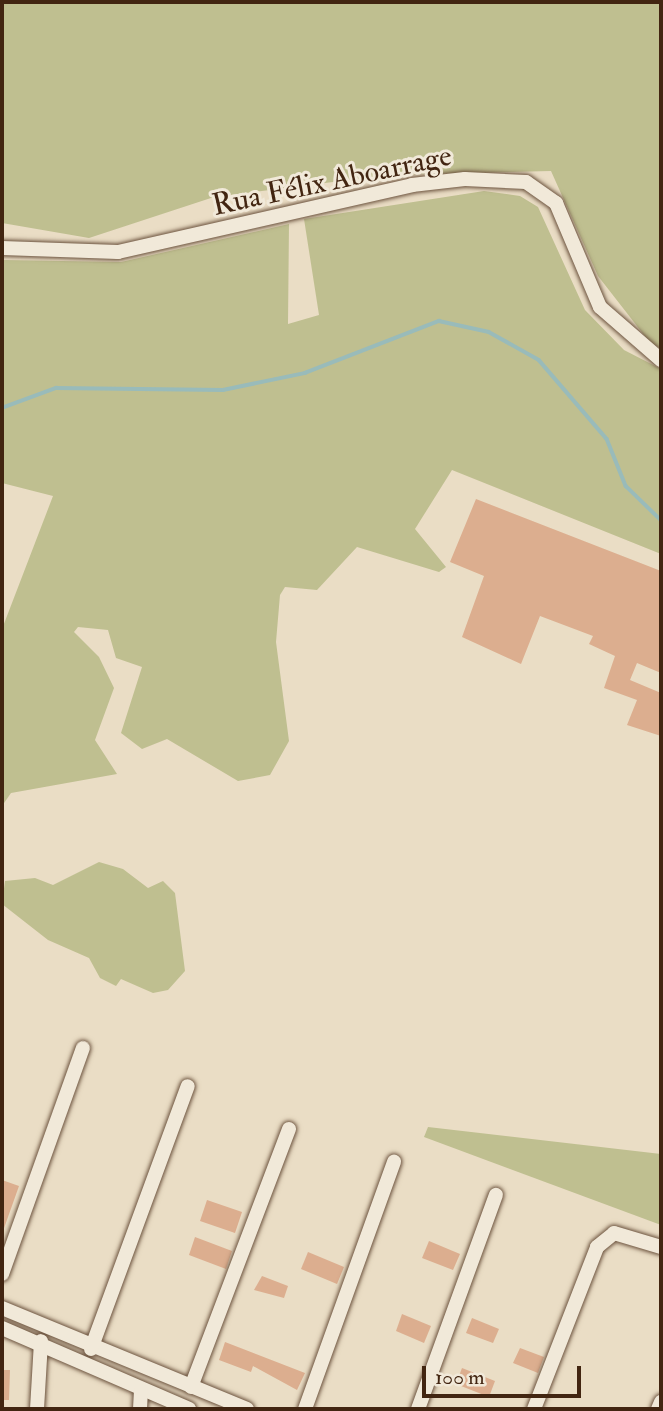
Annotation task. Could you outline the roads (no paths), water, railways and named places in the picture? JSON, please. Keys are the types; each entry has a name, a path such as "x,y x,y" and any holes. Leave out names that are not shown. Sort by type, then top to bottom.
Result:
{"street":[{"name":"Rua Félix Aboarrage","path":"2,248 118,252 412,185 464,179 526,182 556,203 600,307 661,360"},
{"path":"2,1274 83,1048"},
{"path":"91,1349 188,1086"},
{"path":"191,1387 289,1129"},
{"path":"305,1409 394,1162"},
{"path":"418,1409 496,1195"},
{"path":"534,1409 597,1247 614,1233 661,1247"},
{"path":"2,1308 91,1349 247,1409"},
{"path":"2,1328 40,1348 189,1409"},
{"path":"37,1409 43,1328"},
{"path":"140,1409 141,1391"},
{"path":"658,1409 661,1402"}],"waterway":[{"path":"2,408 56,388 223,390 305,373 439,321 489,332 539,360 607,439 626,486 661,520"}]}
